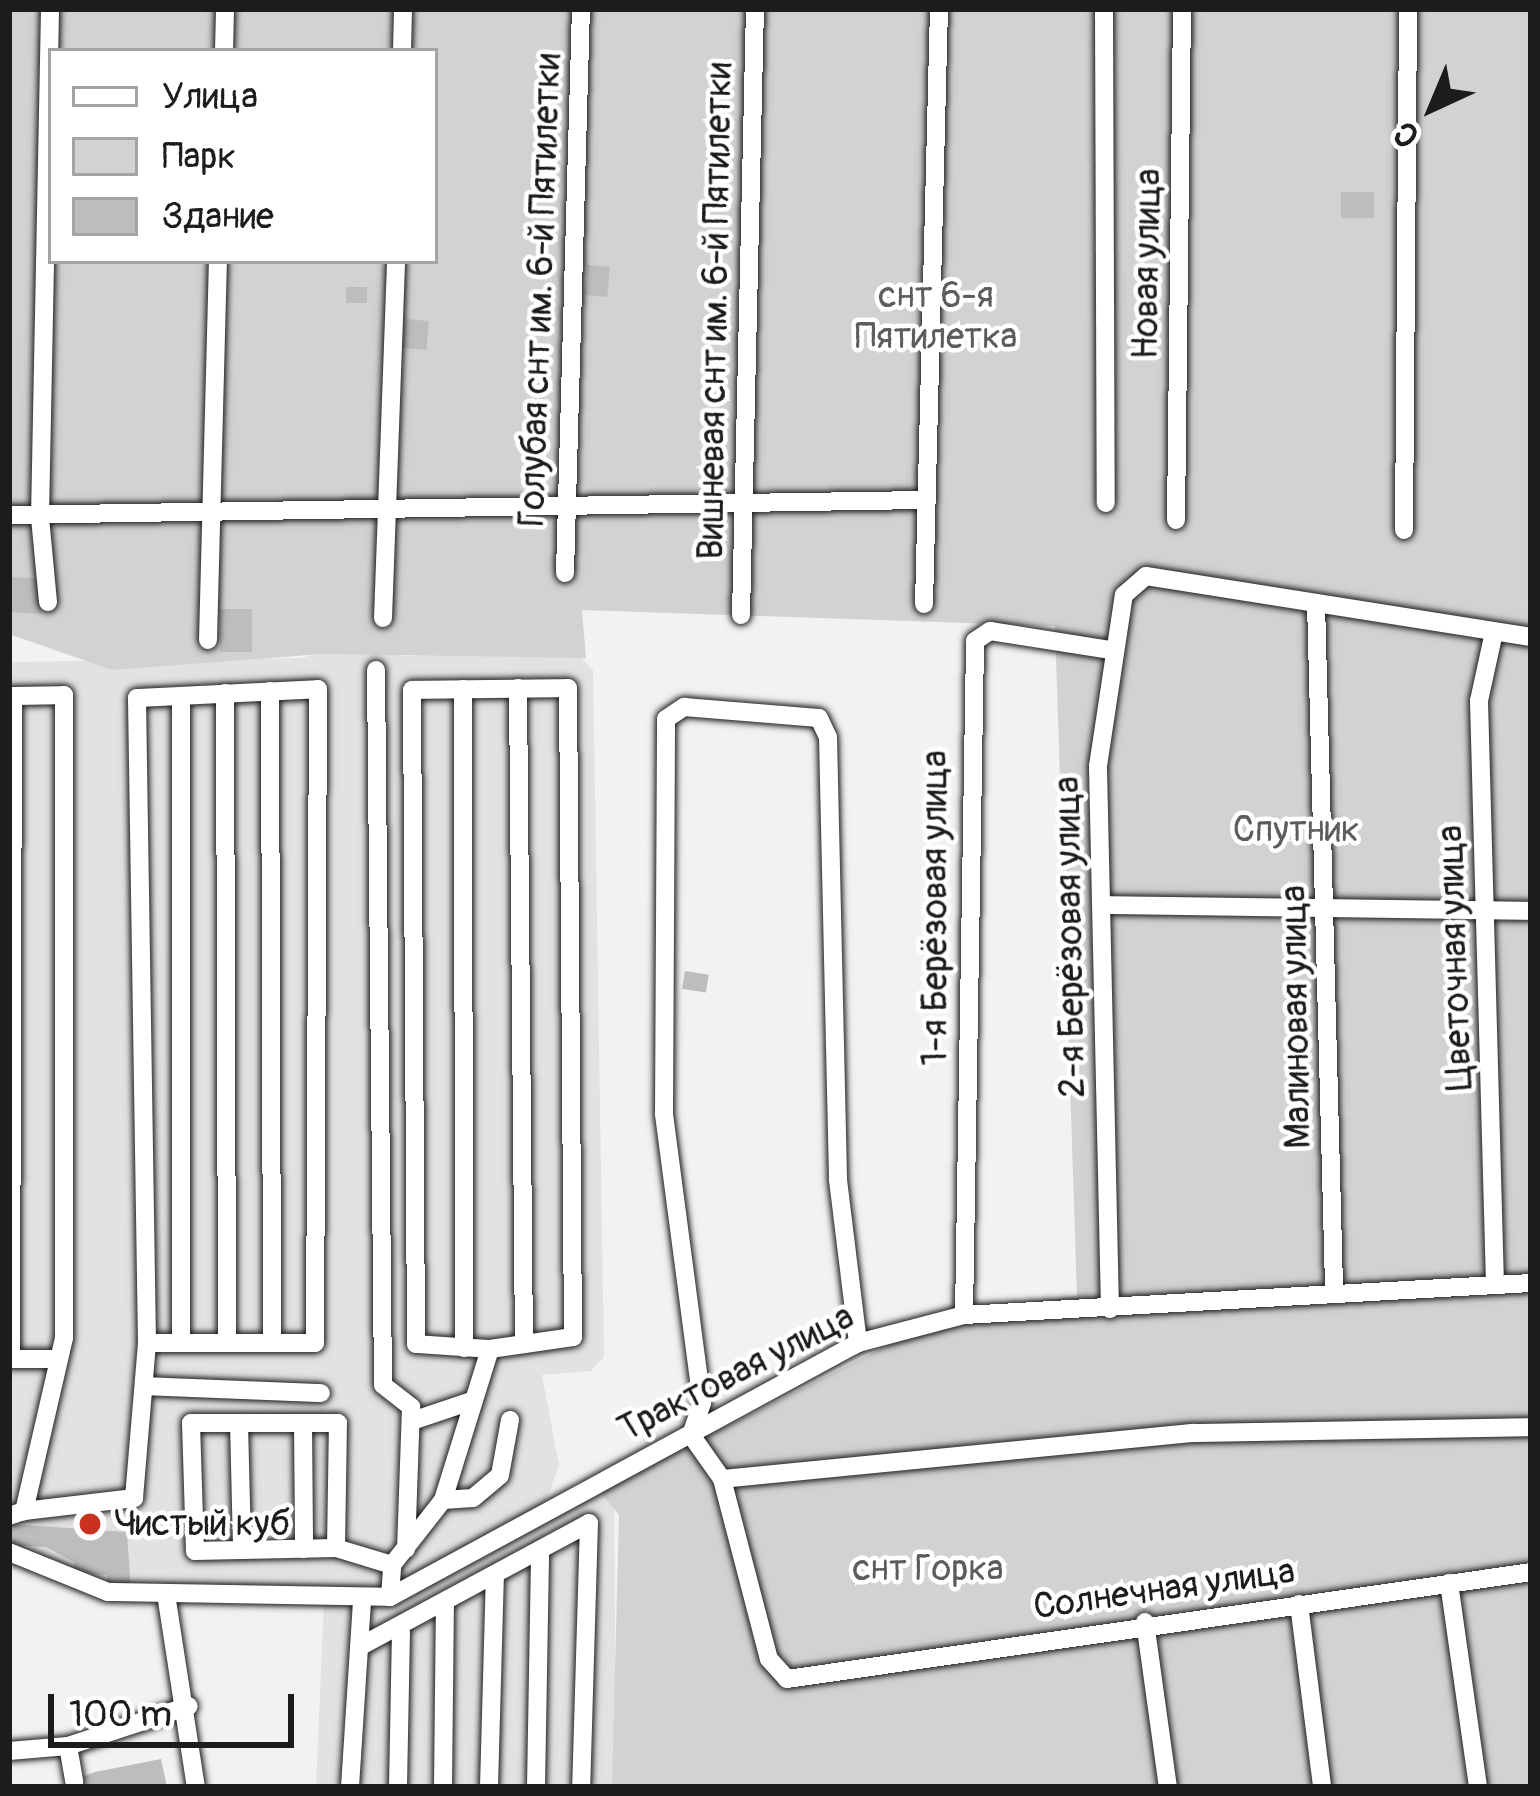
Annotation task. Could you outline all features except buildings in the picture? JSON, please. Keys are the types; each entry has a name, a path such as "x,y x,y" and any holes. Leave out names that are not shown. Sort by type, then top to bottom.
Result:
{"street":[{"path":"49,48 50,9"},
{"path":"224,48 225,9"},
{"path":"402,48 403,9"},
{"name":"Голубая снт им. 6-й Пятилетки","path":"565,572 581,9"},
{"name":"Вишневая снт им. 6-й Пятилетки","path":"741,615 755,9"},
{"path":"924,604 939,9"},
{"path":"1103,9 1106,503"},
{"name":"Новая улица","path":"1176,520 1182,9"},
{"path":"1404,530 1408,9"},
{"path":"48,111 40,517 48,602"},
{"path":"208,640 218,264"},
{"path":"382,617 390,506 396,264"},
{"path":"9,515 390,506 745,509 925,500"},
{"name":"2-я Берёзовая улица","path":"1110,1309 1098,766 1110,650 1124,595 1146,576 1316,603"},
{"path":"1316,603 1531,637"},
{"name":"Малиновая улица","path":"1316,603 1334,1286"},
{"name":"1-я Берёзовая улица","path":"964,1315 975,641 990,631 1110,650"},
{"name":"Цветочная улица","path":"1494,632 1479,701 1490,906 1495,1285"},
{"path":"376,670 383,1385 412,1421 406,1549"},
{"path":"56,1359 10,1359 11,696 64,695 56,1359 17,1513 134,1498 147,1343 138,1324 137,698 318,688 314,1343 147,1343"},
{"path":"518,688 524,1344"},
{"path":"518,688 568,688 573,1337 490,1349 416,1344 412,690 518,688"},
{"path":"463,689 464,1348"},
{"path":"271,691 272,1343"},
{"path":"225,693 227,1343"},
{"path":"181,695 181,1343"},
{"path":"691,1435 702,1403 664,1113 666,719 684,707 819,718 828,737 838,1180 858,1343"},
{"path":"1103,905 1326,903 1531,910"},
{"name":"Трактовая улица","path":"9,1552 109,1592 362,1601 390,1597 858,1343 964,1315 1110,1309 1334,1286 1531,1283"},
{"path":"390,1597 392,1565 443,1500 490,1349"},
{"path":"145,1386 321,1393"},
{"path":"412,1421 474,1400"},
{"path":"443,1500 473,1498 500,1475 510,1420"},
{"path":"336,1548 338,1424 191,1423 195,1551 336,1548 392,1565"},
{"path":"239,1423 242,1550"},
{"path":"303,1423 304,1549"},
{"path":"722,1479 1193,1433 1531,1427"},
{"name":"Солнечная улица","path":"691,1435 722,1479 769,1659 788,1679 1145,1622 1531,1572"},
{"path":"359,1647 401,1632 589,1523 581,1787"},
{"path":"536,1787 540,1551"},
{"path":"489,1787 495,1577"},
{"path":"1449,1583 1478,1787"},
{"path":"166,1594 188,1706 196,1787"},
{"path":"350,1787 362,1601"},
{"path":"1299,1604 1322,1787"},
{"path":"443,1787 445,1606"},
{"path":"1145,1622 1168,1787"},
{"path":"398,1787 401,1632"},
{"path":"9,1750 68,1746 188,1706"},
{"path":"68,1746 74,1781"}],"shaded area":[{"path":"386,639 403,656 575,651 593,670 604,1357 591,1371 542,1375 559,1465 544,1507 614,1471 616,1787 316,1787 324,1600 108,1592 9,1552 9,662 300,658"}],"green space":[{"path":"9,9 1531,9 1531,1787 612,1787 619,1515 599,1491 956,1311 1077,1296 1055,626 582,610 586,658 321,654 112,670 9,634"}],"place":[{"name":"Чистый куб","path":"90,1524"}],"park label":[{"name":"снт 6-я Пятилетка","path":"936,316"},
{"name":"Спутник","path":"1296,830"},
{"name":"снт Горка","path":"928,1569"}]}
